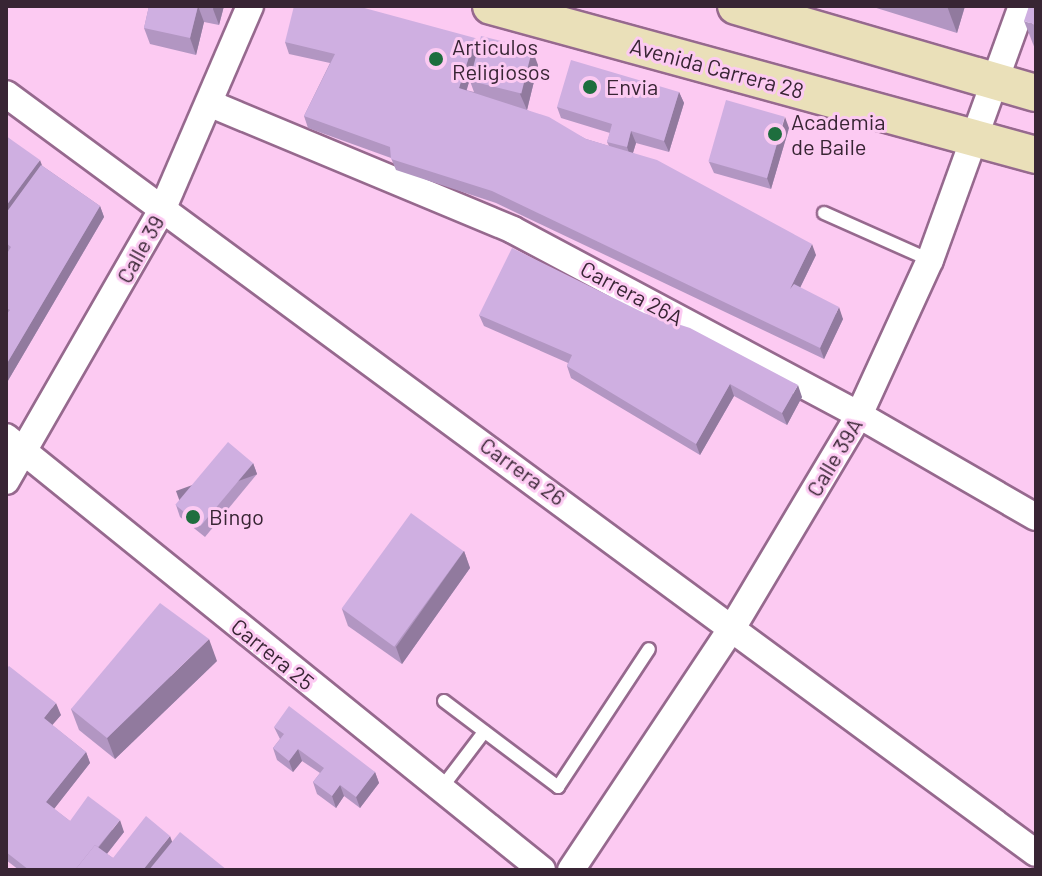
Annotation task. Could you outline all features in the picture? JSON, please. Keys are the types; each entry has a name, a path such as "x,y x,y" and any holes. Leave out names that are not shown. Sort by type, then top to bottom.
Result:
{"main road":[{"name":"Avenida Carrera 28","path":"491,6 1036,155"},
{"path":"736,6 1036,93"}],"street":[{"name":"Calle 39","path":"6,481 15,444 163,208 211,104 250,6"},
{"name":"Calle 39A","path":"571,870 734,625 859,415 930,260 977,140 1022,6"},
{"name":"Carrera 26","path":"6,94 734,625 1036,853"},
{"name":"Carrera 26A","path":"211,104 513,230 859,415 1036,517"},
{"name":"Carrera 25","path":"15,444 542,870"}],"lane":[{"path":"824,213 930,260"},
{"path":"444,701 558,787 649,649"},
{"path":"440,790 484,732"}],"building":[{"path":"149,6 198,6 190,38 144,28"},
{"path":"294,6 357,6 475,38 459,88 549,117 586,139 657,160 812,244 790,289 794,284 839,307 820,348 492,191 391,159 390,147 304,116 335,54 285,42"},
{"path":"1029,6 1036,6 1036,25 1024,21"},
{"path":"481,36 532,49 521,93 470,81"},
{"path":"571,60 679,92 664,141 631,131 627,147 607,142 612,124 557,107"},
{"path":"726,100 785,117 767,178 708,162"},
{"path":"6,136 40,160 6,206"},
{"path":"41,165 100,206 6,365 6,315 10,310 6,308 6,255 11,247 6,243 6,213"},
{"path":"512,248 644,313 690,328 798,385 782,413 730,384 696,444 567,366 572,355 479,315"},
{"path":"228,442 253,463 201,526 175,505"},
{"path":"411,513 464,551 394,647 342,608"},
{"path":"160,603 209,639 107,738 71,709"},
{"path":"9,666 56,703 44,718 86,752 46,802 70,821 88,796 120,820 75,870 29,870 6,852 6,669"},
{"path":"289,706 375,772 356,797 340,785 332,796 313,782 324,768 298,749 289,761 273,748 284,734 274,727"},
{"path":"146,816 170,836 143,870 75,870 95,845 113,858"},
{"path":"180,832 227,870 149,870"}],"place":[{"name":"Articulos Religiosos","path":"436,59"},
{"name":"Envia","path":"590,87"},
{"name":"Academia de Baile","path":"775,134"},
{"name":"Bingo","path":"193,517"}]}
